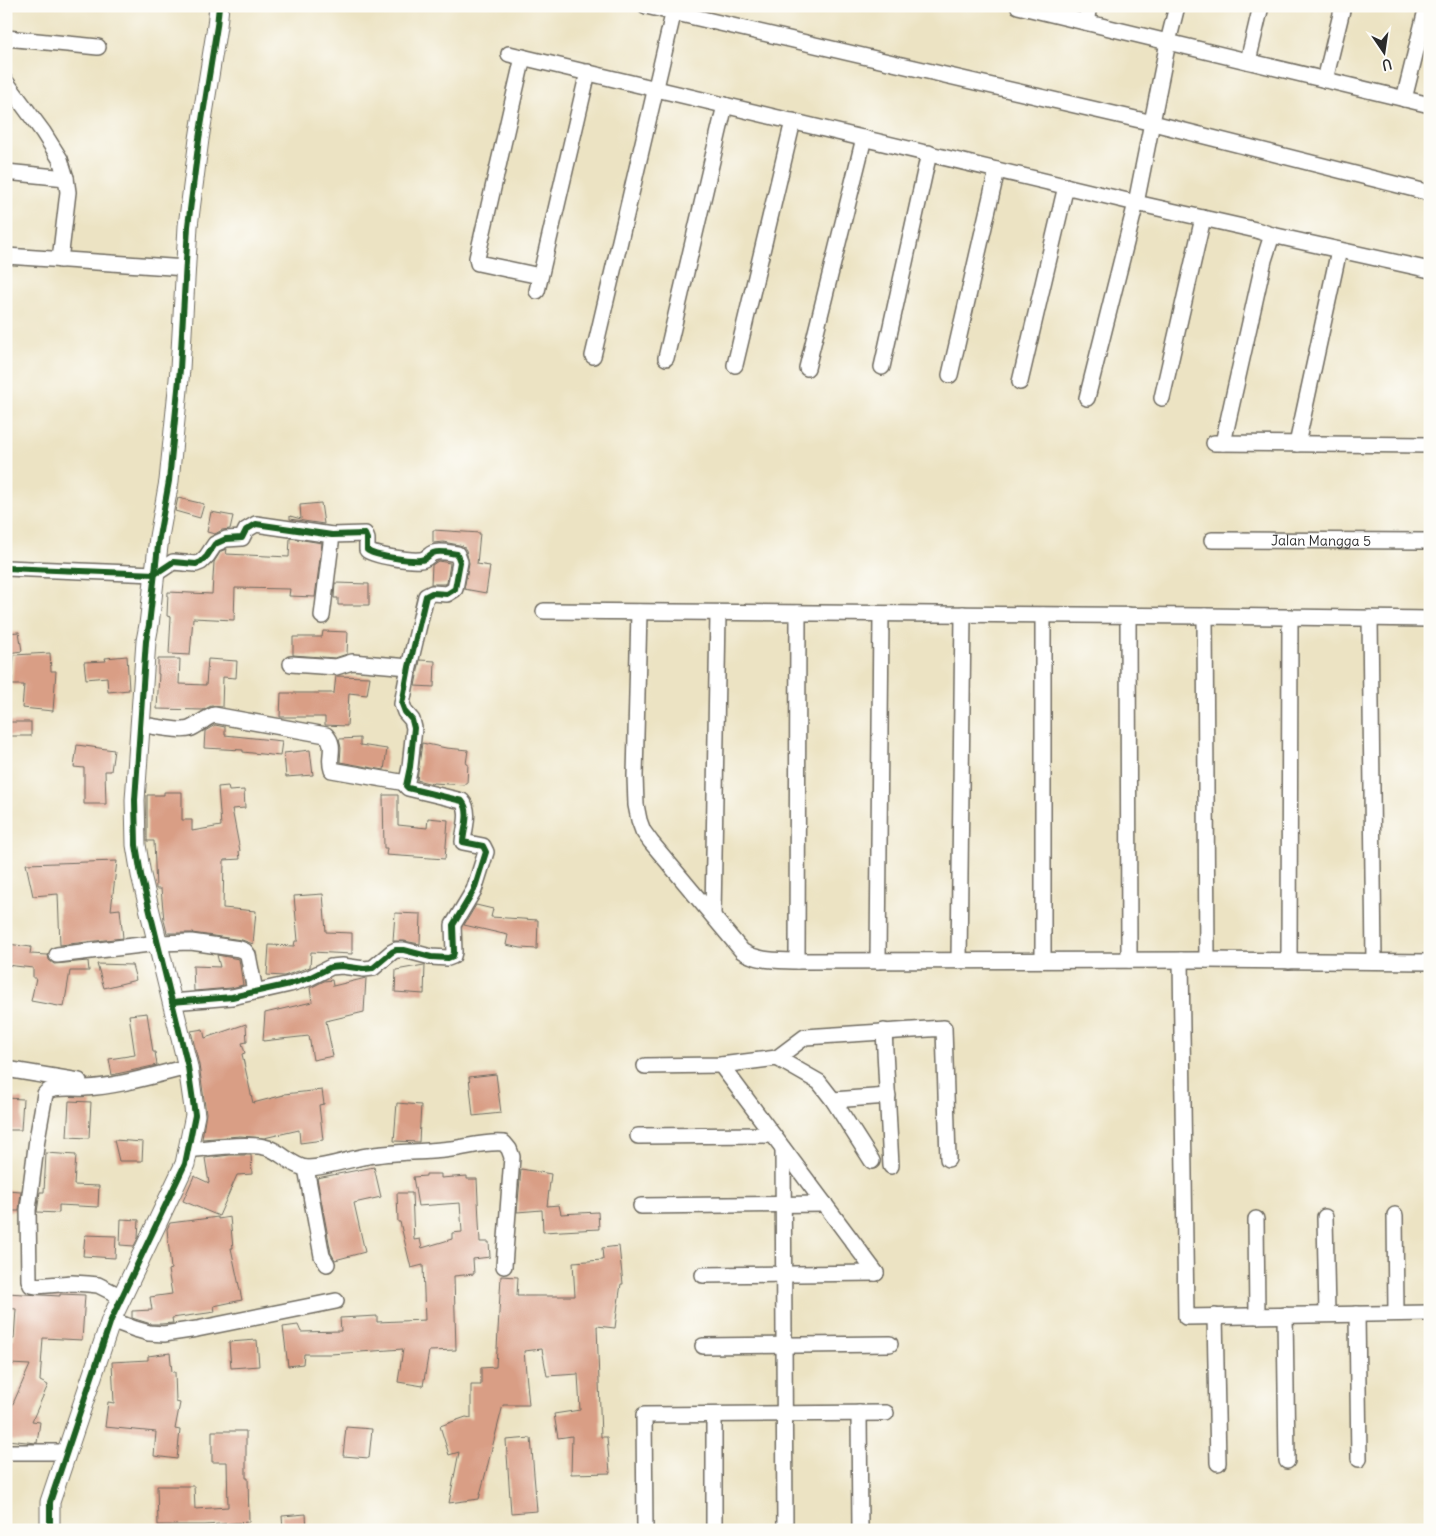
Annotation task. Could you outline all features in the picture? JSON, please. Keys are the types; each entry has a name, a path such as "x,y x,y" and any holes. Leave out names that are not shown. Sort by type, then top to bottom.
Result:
{"street":[{"path":"50,1530 50,1502 111,1320 186,1164 195,1115 188,1067 141,875 135,831 135,800 146,640 172,453 180,368 188,226 198,139 218,26 219,6"},
{"path":"646,6 674,9 1153,123 1430,193"},
{"path":"1018,6 1430,105"},
{"path":"1086,22 1090,6"},
{"path":"1087,398 1136,203 1177,6"},
{"path":"1248,61 1261,6"},
{"path":"1325,80 1343,6"},
{"path":"1404,99 1427,6"},
{"path":"594,356 674,9"},
{"path":"6,38 98,47"},
{"path":"588,72 538,283 478,263 477,258 516,55 588,72 656,89 929,153 1136,203 1256,230 1272,235 1430,270"},
{"path":"6,82 60,159 66,178 68,192 60,260"},
{"path":"6,102 23,104"},
{"path":"666,358 725,105"},
{"path":"735,365 793,121"},
{"path":"807,368 864,138"},
{"path":"882,368 929,153"},
{"path":"950,375 997,170"},
{"path":"6,172 66,178"},
{"path":"1020,382 1066,186"},
{"path":"1162,398 1203,218"},
{"path":"1272,235 1218,443 1430,445"},
{"path":"1297,444 1339,250"},
{"path":"6,256 186,268"},
{"path":"6,568 155,574 173,562 196,564 201,562 215,544 226,539 242,538 246,530 256,524 332,536 365,534 367,550 374,554 419,560 426,559 436,552 457,554 460,562 455,589 447,594 432,593 426,596 402,704 405,712 412,720 414,728 410,766 406,782 408,788 462,800 466,805 467,812 463,842 483,846 486,852 474,890 453,925 453,956 448,958 431,957 404,950 396,950 373,968 331,967 309,978 290,984 232,997 172,1002"},
{"path":"322,616 332,536"},
{"name":"Jalan Mangga 5","path":"1212,540 1430,541"},
{"path":"544,611 1430,619"},
{"path":"639,612 635,776 636,805 639,820 643,831 651,842 742,951 750,956 761,959 798,961 1207,960 1430,962"},
{"path":"713,916 718,613"},
{"path":"798,613 798,961"},
{"path":"878,961 881,614"},
{"path":"959,961 963,614"},
{"path":"1043,615 1043,960"},
{"path":"1128,615 1129,960"},
{"path":"1205,616 1207,960"},
{"path":"1289,961 1290,617"},
{"path":"1370,618 1374,961"},
{"path":"291,664 336,667 352,662 409,667"},
{"path":"140,724 183,730 214,714 326,735 332,746 330,766 332,770 406,782"},
{"path":"57,954 158,943 191,942 240,949 248,955 255,991"},
{"path":"1181,960 1186,1317 1430,1313"},
{"path":"645,1066 721,1065 777,1058 804,1037 944,1028 948,1159"},
{"path":"884,1031 892,1166"},
{"path":"777,1058 819,1082 833,1100 872,1161"},
{"path":"703,1275 876,1273 721,1065"},
{"path":"122,1297 98,1285 72,1283 36,1286 31,1285 29,1280 28,1210 45,1094 47,1091 55,1088 86,1088 119,1084 188,1067"},
{"path":"6,1069 105,1086"},
{"path":"833,1100 888,1096"},
{"path":"638,1136 773,1135"},
{"path":"189,1150 257,1146 269,1148 280,1153 295,1164 306,1168 376,1155 444,1150 487,1143 504,1143 512,1157 504,1266"},
{"path":"783,1149 785,1530"},
{"path":"306,1168 322,1256 327,1264"},
{"path":"641,1206 825,1204"},
{"path":"1395,1215 1396,1313"},
{"path":"1325,1218 1327,1314"},
{"path":"1256,1219 1257,1316"},
{"path":"111,1320 149,1333 164,1334 336,1301"},
{"path":"1357,1314 1359,1459"},
{"path":"1285,1315 1287,1461"},
{"path":"1216,1316 1218,1463"},
{"path":"703,1346 890,1344"},
{"path":"859,1413 860,1530"},
{"path":"645,1530 644,1415 886,1413"},
{"path":"714,1415 714,1530"},
{"path":"6,1452 66,1452"}],"building":[{"path":"178,498 204,504 200,518 175,511"},
{"path":"321,503 324,524 290,519 290,516 301,519 300,505"},
{"path":"211,512 233,516 230,529 222,530 215,534 207,532"},
{"path":"433,530 480,533 477,564 490,566 486,593 464,589 469,563 466,550 463,546 459,545 443,542 433,543"},
{"path":"290,538 322,543 315,597 289,596 290,589 235,588 234,620 193,618 190,655 169,654 171,617 167,616 168,592 212,594 214,562 221,551 227,549 226,554 289,557"},
{"path":"438,561 450,563 447,583 431,584 432,565"},
{"path":"335,583 369,584 369,605 338,605 338,598 334,598"},
{"path":"323,631 348,632 347,654 335,658 293,655 293,637 322,637"},
{"path":"19,632 22,651 8,653 6,650 6,633"},
{"path":"50,653 51,671 56,671 53,711 22,708 24,685 12,685 14,655"},
{"path":"127,656 129,690 108,692 107,677 86,679 84,662 106,661 105,658"},
{"path":"158,659 180,659 179,684 206,685 208,659 237,661 236,678 223,677 222,707 211,706 203,710 157,709"},
{"path":"420,660 435,661 434,687 415,686"},
{"path":"336,676 370,677 367,695 349,693 347,726 325,725 325,717 280,717 281,693 334,693"},
{"path":"6,722 31,722 31,736 6,736"},
{"path":"215,725 225,727 225,735 282,741 280,756 243,752 243,750 204,748 205,731"},
{"path":"360,738 360,745 387,749 384,770 340,762 341,748 339,739"},
{"path":"422,743 468,750 466,764 468,764 467,783 465,785 432,784 417,780"},
{"path":"77,745 114,750 111,771 105,771 106,804 84,804 84,768 74,767"},
{"path":"310,750 313,775 286,777 284,753"},
{"path":"228,786 229,791 244,790 245,808 232,809 240,859 224,860 223,908 256,911 253,944 242,940 192,933 167,933 161,889 156,889 154,841 147,841 147,795 164,795 164,792 182,792 182,820 192,820 192,831 221,826 218,787"},
{"path":"383,795 398,795 398,825 427,828 428,818 448,820 445,859 386,855 387,848 384,848"},
{"path":"117,861 111,910 120,909 123,938 60,945 58,894 33,896 26,864"},
{"path":"323,894 326,932 352,933 352,954 311,952 310,967 284,976 267,975 269,945 294,946 295,941 298,941 294,896"},
{"path":"476,905 493,909 491,917 538,920 537,949 506,945 508,935 464,925"},
{"path":"395,913 421,914 420,944 393,941"},
{"path":"8,944 31,947 30,954 48,955 49,960 54,964 88,961 89,971 70,971 64,1007 31,1001 36,978 33,978 33,968 6,965"},
{"path":"217,955 239,959 243,985 231,988 194,991 193,966 220,967"},
{"path":"97,964 132,965 136,980 104,988"},
{"path":"425,965 424,994 395,992 396,970"},
{"path":"366,978 364,1012 326,1021 333,1056 313,1060 309,1036 263,1041 265,1013 312,1002 310,988 324,981 332,980 333,986"},
{"path":"147,1013 157,1065 112,1075 109,1059 135,1055 129,1015"},
{"path":"246,1024 247,1042 242,1043 245,1053 242,1054 253,1103 284,1094 322,1090 324,1104 319,1105 323,1140 300,1143 299,1130 264,1138 240,1136 202,1139 206,1113 199,1065 191,1031 203,1029 205,1038"},
{"path":"496,1074 501,1113 473,1116 469,1077"},
{"path":"6,1098 23,1099 21,1130 6,1130"},
{"path":"69,1101 91,1102 89,1138 67,1137"},
{"path":"397,1103 421,1105 419,1142 394,1141"},
{"path":"114,1140 143,1142 142,1161 119,1161"},
{"path":"46,1153 76,1155 74,1185 99,1186 98,1207 59,1205 59,1213 37,1212 40,1192 44,1192"},
{"path":"251,1155 252,1174 237,1175 219,1216 183,1201 194,1176 209,1183 205,1158"},
{"path":"374,1167 381,1197 354,1203 365,1252 335,1260 331,1253 317,1178"},
{"path":"521,1169 551,1174 547,1206 559,1205 561,1214 598,1212 599,1229 543,1232 542,1210 517,1212"},
{"path":"426,1174 441,1174 441,1178 467,1176 467,1179 477,1179 480,1242 489,1242 490,1257 473,1259 474,1274 454,1276 456,1350 429,1351 423,1386 398,1382 403,1349 304,1354 303,1364 288,1366 283,1327 298,1325 301,1332 341,1331 340,1318 377,1316 377,1322 425,1320 423,1265 411,1268 400,1222 398,1222 397,1193 412,1193 414,1240 420,1239 422,1248 452,1239 452,1233 462,1232 460,1203 418,1206 413,1177 426,1176"},
{"path":"6,1190 21,1191 19,1211 6,1211"},
{"path":"218,1217 218,1219 230,1217 233,1248 231,1248 242,1300 214,1306 215,1312 172,1318 173,1323 151,1324 132,1318 132,1311 152,1310 150,1297 172,1294 168,1270 171,1269 167,1229 170,1223"},
{"path":"121,1219 139,1220 138,1238 134,1246 120,1245"},
{"path":"85,1235 116,1236 115,1258 83,1256"},
{"path":"619,1246 623,1284 621,1284 615,1328 597,1326 601,1437 607,1437 610,1473 571,1474 572,1436 558,1438 554,1414 580,1410 578,1374 547,1376 542,1349 524,1351 529,1405 503,1405 479,1499 449,1503 459,1452 449,1455 440,1426 466,1417 471,1418 471,1385 481,1385 481,1368 496,1367 501,1276 518,1277 517,1296 575,1296 573,1262 603,1260 602,1248"},
{"path":"6,1293 60,1296 60,1294 85,1295 82,1340 43,1338 40,1381 48,1385 32,1421 40,1422 37,1443 6,1440 8,1415 30,1365 10,1364 11,1339 14,1339 16,1309 6,1308"},
{"path":"257,1340 259,1366 231,1368 229,1342"},
{"path":"170,1353 172,1372 175,1372 176,1402 180,1403 175,1429 180,1430 177,1459 154,1456 156,1432 105,1427 108,1402 114,1403 112,1362 148,1360 148,1356"},
{"path":"346,1427 372,1429 369,1458 343,1456"},
{"path":"212,1431 246,1431 246,1478 248,1478 249,1522 205,1525 158,1525 157,1486 194,1486 195,1509 228,1507 227,1462 212,1462"},
{"path":"531,1438 537,1511 511,1513 506,1440"},
{"path":"306,1514 307,1530 283,1530 282,1516"}],"cycle path":[{"path":"50,1530 50,1502 111,1320 185,1164 195,1115 188,1067 141,875 136,845 135,800 146,641 159,537 169,481 180,369 188,226 219,6"},
{"path":"6,568 155,574 173,562 196,564 201,562 215,544 226,539 242,538 246,530 256,524 332,535 365,534 367,550 392,558 420,560 436,552 457,554 460,562 455,589 447,594 432,593 426,596 402,704 405,712 412,720 414,728 406,786 462,801 467,815 463,842 483,846 486,852 474,890 453,925 453,956 448,958 431,957 404,950 396,950 373,968 331,967 309,978 290,984 232,997 172,1002"}]}
